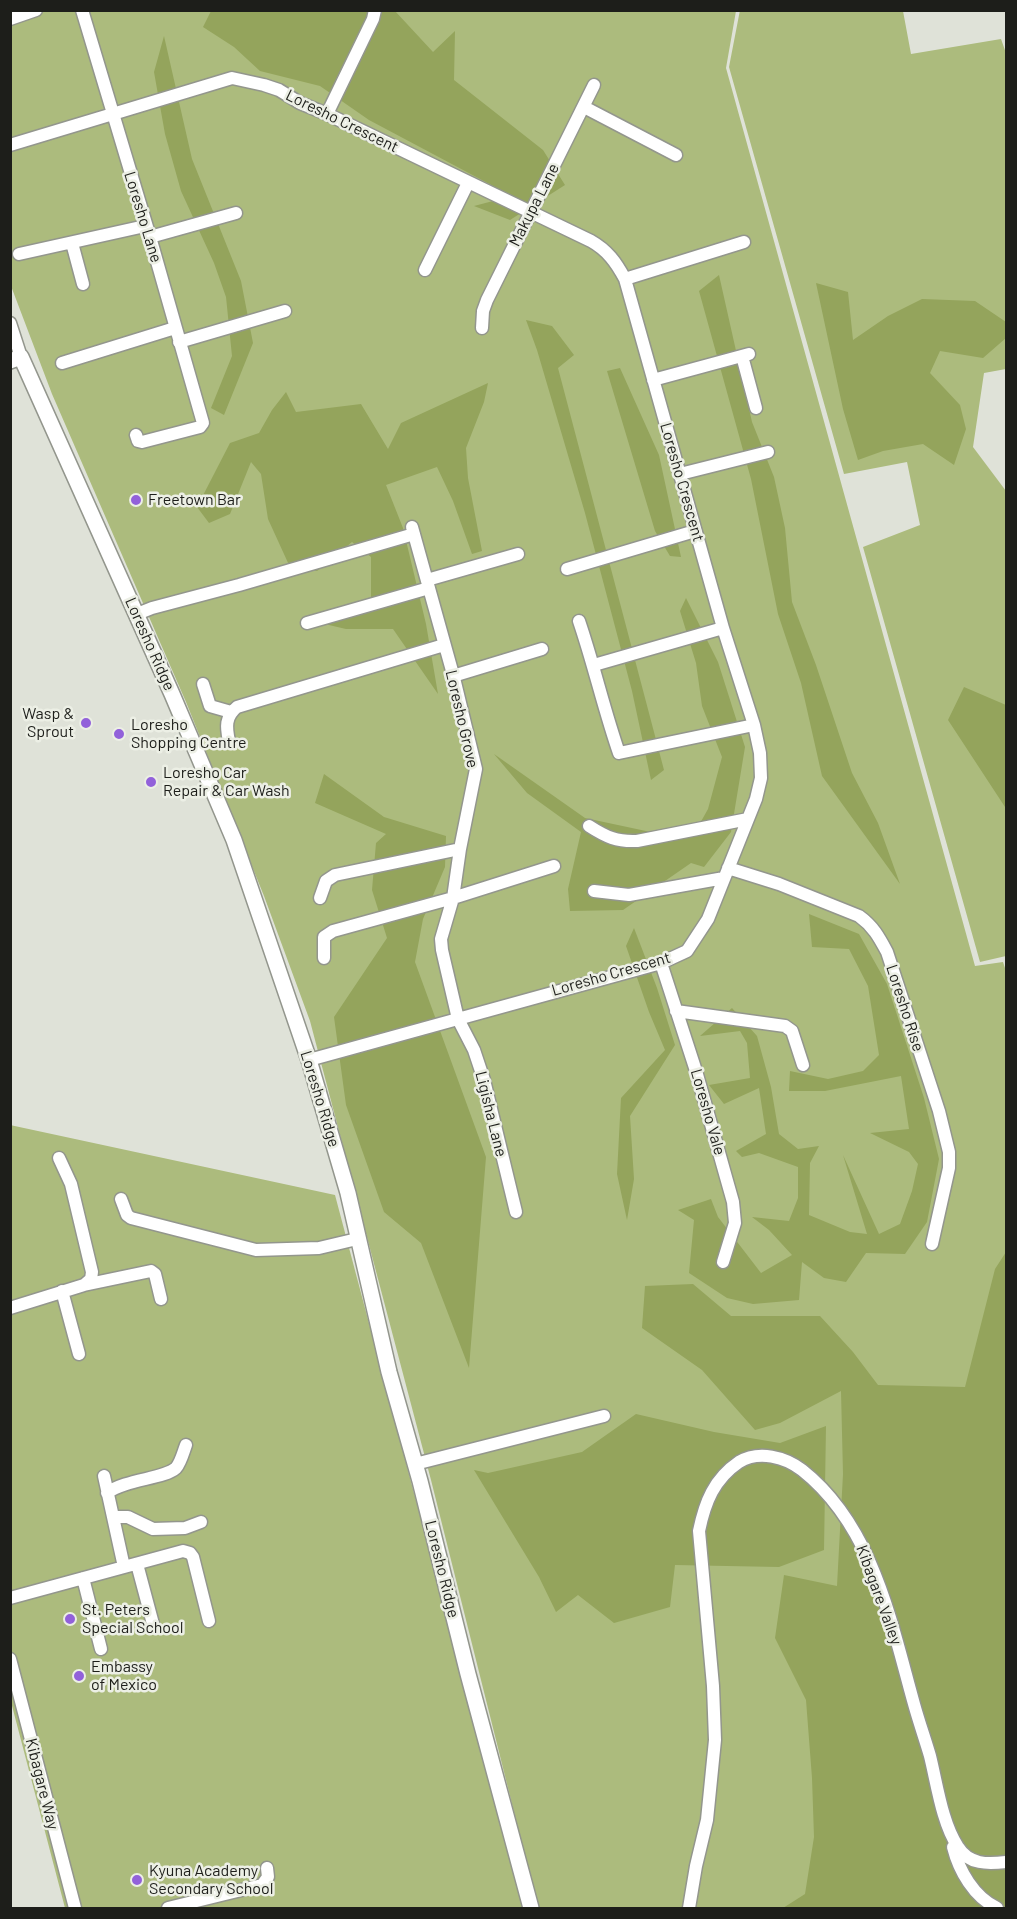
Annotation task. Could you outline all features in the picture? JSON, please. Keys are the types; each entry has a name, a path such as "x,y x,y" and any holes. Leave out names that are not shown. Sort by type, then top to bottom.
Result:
{"main road":[{"name":"Loresho Ridge","path":"16,359 137,614 234,840 309,1060 348,1193 389,1372 531,1908"}],"street":[{"path":"10,19 36,10"},
{"path":"327,114 374,19 375,10"},
{"name":"Loresho Lane","path":"84,11 111,114 176,328 202,423 200,427 142,442 138,441 136,435"},
{"name":"Loresho Crescent","path":"10,145 232,78 264,84 602,247 618,264 625,279 723,628 754,725 760,753 761,778 756,799 708,919 687,951 661,963 309,1060"},
{"name":"Makupa Lane","path":"482,328 483,311 487,300 594,85"},
{"path":"584,107 676,156"},
{"path":"425,270 468,183"},
{"path":"19,254 236,213"},
{"path":"625,279 744,242"},
{"path":"72,243 83,284"},
{"path":"179,342 285,311"},
{"name":"Loresho Ridge","path":"10,323 16,359"},
{"path":"62,363 176,328"},
{"path":"653,380 746,355 756,408"},
{"path":"680,474 768,452"},
{"name":"Loresho Grove","path":"137,614 413,531 453,675 476,769 453,897 441,939 458,1019"},
{"path":"567,569 695,531"},
{"path":"307,623 518,554"},
{"path":"579,621 620,753 754,725"},
{"path":"594,665 723,628"},
{"path":"229,741 226,723 231,712 237,707 444,645"},
{"path":"453,675 542,649"},
{"path":"203,684 210,706 231,712"},
{"path":"589,826 620,842 637,841 748,819"},
{"path":"320,898 326,881 334,875 460,849"},
{"path":"324,958 324,938 333,931 554,866"},
{"path":"594,891 629,895 726,873"},
{"name":"Loresho Rise","path":"726,873 779,884 859,916 878,933 887,952 939,1111 949,1152 949,1168 932,1244"},
{"name":"Loresho Vale","path":"661,963 696,1071 735,1214 735,1223 723,1262"},
{"path":"676,1011 785,1026 792,1030 803,1065"},
{"name":"Ligisha Lane","path":"458,1019 474,1050 484,1080 516,1212"},
{"path":"59,1158 71,1184 92,1272 91,1279 84,1285"},
{"path":"121,1199 127,1215 131,1218 256,1250 319,1248 357,1239"},
{"path":"10,1308 84,1285 152,1271 155,1274 161,1299"},
{"path":"62,1291 79,1354"},
{"path":"415,1464 604,1416"},
{"path":"107,1493 117,1485 172,1470 180,1461 186,1445"},
{"name":"Kibagare Valley","path":"689,1908 707,1821 715,1740 713,1686 699,1531 709,1493 732,1467 743,1460 758,1456 780,1457 794,1464 832,1498 852,1527 870,1563 891,1624 950,1834 964,1856 970,1859 991,1864 1006,1862"},
{"path":"104,1476 113,1517 153,1624"},
{"path":"113,1517 128,1517 153,1528 185,1528 201,1522"},
{"path":"10,1598 183,1551 190,1553 195,1562 209,1621"},
{"path":"83,1578 101,1649"},
{"name":"Kibagare Way","path":"10,1659 75,1908"},
{"path":"950,1834 962,1872 979,1895 989,1905 997,1908"},
{"path":"168,1908 262,1885 268,1877 267,1868"}],"green space":[{"path":"740,10 903,11 911,54 1001,39 1006,53 1006,369 984,373 973,447 1006,491 1006,956 980,962 863,547 920,525 907,462 844,474 729,67"},
{"path":"11,11 736,11 726,68 975,966 1003,962 1006,971 1006,1908 538,1908 431,1480 310,1021 264,896 186,702 52,394 11,286"},
{"path":"211,11 395,11 433,52 455,31 454,80 543,150 565,185 510,220 474,206 512,196 369,120 320,86 260,71 234,47 203,27"},
{"path":"164,36 192,159 241,281 253,343 224,415 211,408 232,356 226,297 214,263 181,191 165,134 154,72"},
{"path":"719,275 752,422 774,477 785,528 792,602 852,773 878,823 900,884 822,776 801,683 778,614 751,479 699,291"},
{"path":"816,283 848,292 853,340 888,316 922,299 975,301 1006,322 1006,338 983,358 940,351 930,373 960,405 966,429 954,465 923,444 883,451 858,460 843,409"},
{"path":"526,320 552,326 574,355 558,368 664,770 651,780 632,691 585,513"},
{"path":"620,368 659,455 681,557 670,556 655,531 607,371"},
{"path":"488,383 484,402 466,448 468,478 482,551 472,554 453,501 437,467 386,485 403,528 426,624 438,694 393,629 346,629 316,622 371,608 371,557 352,542 317,571 289,565 268,519 261,474 251,462 230,514 209,523 197,507 230,443 259,433 286,392 296,412 361,404 388,449 401,423"},
{"path":"686,598 718,662 745,747 731,832 704,867 691,863 623,910 570,911 568,889 581,832 527,793 494,754 585,818 660,834 694,834 708,809 722,757 702,706 696,663 680,611"},
{"path":"964,687 1006,705 1006,812 1005,807 948,720"},
{"path":"324,774 384,817 446,836 445,867 423,919 415,962 486,1157 469,1368 421,1243 384,1212 346,1105 334,1017 387,938 372,890 376,843 386,834 315,803"},
{"path":"809,914 859,934 887,984 924,1098 939,1159 927,1222 905,1254 866,1253 846,1282 824,1278 802,1262 799,1300 753,1304 727,1298 689,1273 694,1220 678,1210 711,1199 718,1217 761,1273 792,1255 769,1230 752,1217 789,1221 798,1198 798,1167 759,1153 742,1157 736,1151 766,1134 759,1088 724,1104 709,1085 750,1078 747,1043 740,1031 700,1036 732,1008 757,1036 771,1087 779,1134 798,1149 819,1146 810,1163 809,1215 850,1232 867,1234 843,1155 879,1234 900,1224 912,1191 918,1164 909,1152 870,1133 909,1129 901,1076 825,1091 789,1091 790,1071 828,1079 863,1071 879,1055 868,986 849,949 812,947"},
{"path":"634,928 657,988 675,1045 630,1116 634,1179 627,1220 617,1174 621,1098 665,1050 626,946"},
{"path":"10,1125 335,1195 524,1908 65,1908 11,1702"},
{"path":"1006,1252 1006,1908 783,1908 805,1894 814,1837 806,1700 775,1638 784,1575 837,1586 843,1474 841,1391 780,1423 755,1430 702,1370 642,1328 645,1286 693,1284 731,1316 820,1316 853,1352 878,1385 965,1387 995,1269"},
{"path":"636,1414 714,1432 780,1443 826,1426 824,1550 779,1567 675,1565 670,1607 614,1623 578,1595 556,1612 539,1577 474,1470 488,1473 582,1452"}],"place":[{"name":"Freetown Bar","path":"136,500"},
{"name":"Wasp & Sprout","path":"86,723"},
{"name":"Loresho Shopping Centre","path":"119,734"},
{"name":"Loresho Car Repair & Car Wash","path":"151,782"},
{"name":"St. Peters Special School","path":"70,1619"},
{"name":"Embassy of Mexico","path":"79,1676"},
{"name":"Kyuna Academy Secondary School","path":"137,1880"}]}
